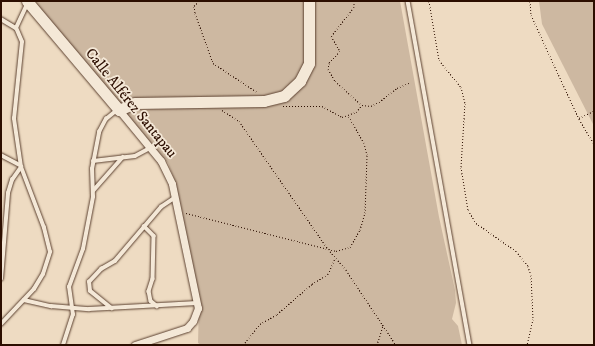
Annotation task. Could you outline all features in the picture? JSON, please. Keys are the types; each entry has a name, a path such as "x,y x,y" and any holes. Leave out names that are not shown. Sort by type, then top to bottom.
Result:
{"street":[{"name":"Calle Alférez Santapau","path":"27,1 151,148 167,171 176,197 198,306"},
{"path":"119,110 136,104 264,102 284,96 293,89 306,72 311,55 309,1"},
{"path":"135,345 187,328 193,322 198,306"}],"lane":[{"path":"16,28 27,1"},
{"path":"408,1 470,345"},
{"path":"1,20 16,28 22,42 14,119 21,166 44,228 50,252 43,274 24,300 1,324"},
{"path":"63,345 74,309 69,297 70,281 83,249 93,191 93,161 101,127 119,110"},
{"path":"93,161 140,155 151,148"},
{"path":"1,155 21,166"},
{"path":"93,191 123,157"},
{"path":"1,280 8,193 12,180 21,166"},
{"path":"112,309 90,291 89,284 101,269 115,261 164,204 176,197"},
{"path":"144,226 154,236 153,280 149,291 151,301 157,306"},
{"path":"24,300 74,309 198,306"}],"path":[{"path":"199,1 194,6 195,13 213,63 224,73 253,89 264,102"},
{"path":"354,1 354,7 331,36 340,51 329,63 328,69 335,81 362,105 371,106 397,88 411,82"},
{"path":"429,1 439,60 461,86 464,103 461,168 468,210 476,223 516,251 528,266 531,275 532,319 527,345"},
{"path":"530,1 531,15 579,119 594,144"},
{"path":"218,102 223,111 239,121 396,345"},
{"path":"277,105 322,106 342,117 356,112 362,105"},
{"path":"579,119 594,111"},
{"path":"178,210 194,216 336,251 350,247 360,230 365,213 367,155 364,143 348,115"},
{"path":"243,345 260,324 277,314 312,284 328,274 335,258"},
{"path":"377,345 383,325"}],"shaded area":[{"path":"35,1 400,1 439,217 455,290 456,303 452,319 458,326 462,345 201,345 198,343 199,305 176,184 168,163 39,9"},
{"path":"539,1 594,1 594,126 542,24"}]}
